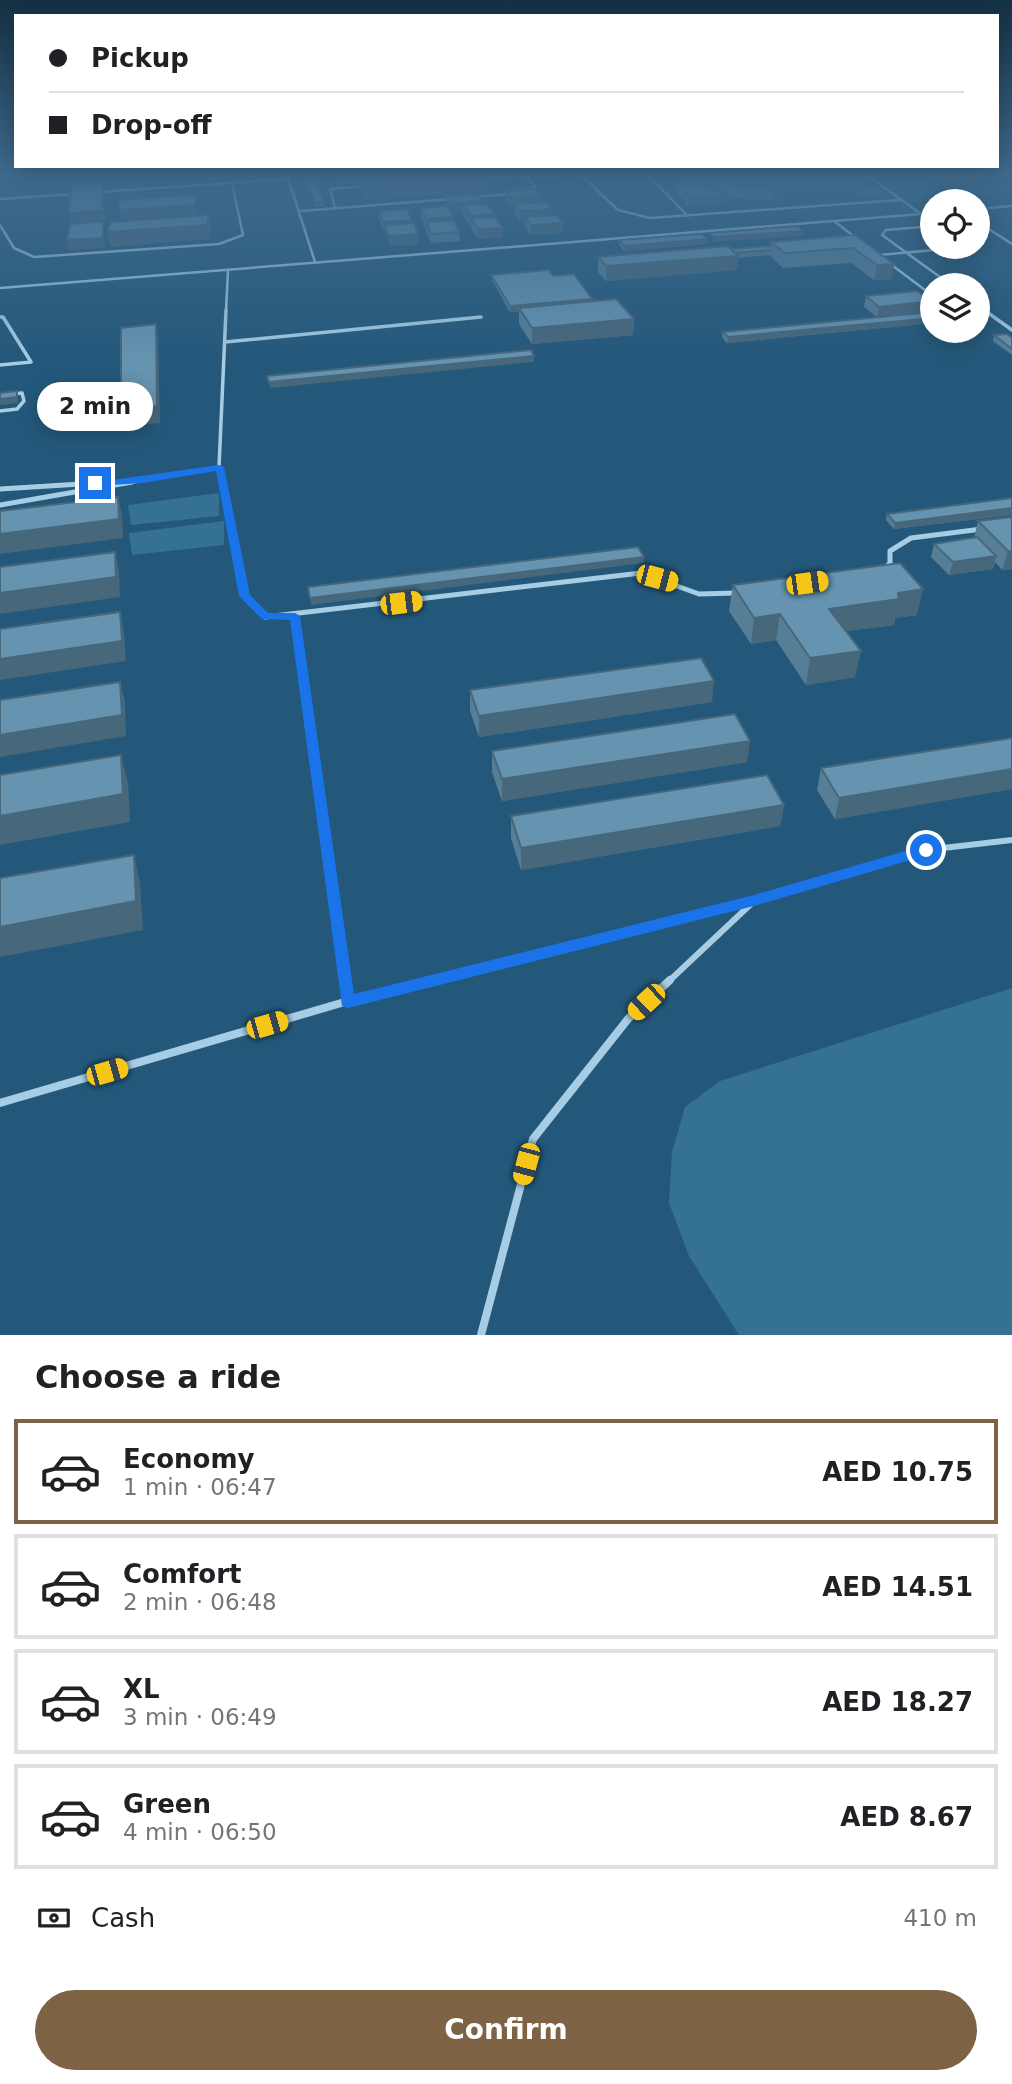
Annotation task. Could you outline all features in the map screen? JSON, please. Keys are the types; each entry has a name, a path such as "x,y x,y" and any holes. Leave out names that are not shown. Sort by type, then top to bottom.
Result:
{"lane":[{"path":"7,237 14,248 34,257 219,244 237,237"},
{"path":"308,237 315,262"},
{"path":"0,288 620,237"},
{"path":"856,237 861,241"},
{"path":"887,237 934,273"},
{"path":"870,248 920,286"},
{"path":"879,255 920,251"},
{"path":"228,270 219,467 244,596 265,617 295,616 641,573 673,582 699,594 747,592"},
{"path":"990,315 1012,330"},
{"path":"0,317 3,317 31,362 0,365"},
{"path":"225,342 481,317"},
{"path":"0,395 22,393 24,401 17,409 0,411"},
{"path":"0,505 219,467"},
{"path":"0,489 143,480"},
{"path":"881,572 890,563 890,551 911,538 989,528"},
{"path":"295,616 348,1002"},
{"path":"0,1103 348,1002 754,900 926,850 1012,840"},
{"path":"481,1335 533,1139 628,1019 754,900"}],"shaded area":[{"path":"219,493 219,516 131,525 128,505"},
{"path":"224,521 224,545 132,555 129,533"},
{"path":"1012,988 1012,1335 739,1335 689,1256 669,1203 672,1152 685,1107 720,1081"}],"building":[{"path":"68,237 103,237 103,238 67,240"},
{"path":"656,237 708,239 624,246 619,240"},
{"path":"858,237 894,264 877,265 853,248 785,253 771,242"},
{"path":"728,246 738,256 606,266 598,257"},
{"path":"770,246 770,250 735,253 731,249"},
{"path":"549,270 553,276 574,274 592,299 510,306 491,275"},
{"path":"917,291 920,293 920,302 879,307 866,296"},
{"path":"616,299 634,319 532,328 519,308"},
{"path":"920,313 920,319 728,337 723,332"},
{"path":"156,324 157,406 121,409 121,328"},
{"path":"1007,334 1012,338 1012,349 994,335"},
{"path":"531,350 534,356 269,382 267,376"},
{"path":"17,391 17,397 0,399 0,393"},
{"path":"118,497 119,519 0,534 0,511"},
{"path":"1012,498 1012,508 895,523 887,514"},
{"path":"1012,517 1012,551 1008,551 978,521"},
{"path":"977,537 996,556 953,562 934,544"},
{"path":"638,547 644,557 310,598 308,587"},
{"path":"115,552 116,577 0,593 0,567"},
{"path":"900,563 923,589 898,593 899,599 829,609 861,651 810,658 780,614 754,618 733,585"},
{"path":"120,612 122,641 0,659 0,629"},
{"path":"701,658 714,681 479,716 470,690"},
{"path":"120,682 122,715 0,735 0,700"},
{"path":"735,714 750,741 502,779 492,751"},
{"path":"1012,738 1012,769 839,798 821,768"},
{"path":"121,755 123,794 0,816 0,775"},
{"path":"767,775 784,805 521,848 511,816"},
{"path":"134,855 136,901 0,927 0,878"}],"route":[{"path":"95,483 143,480 219,467 244,596 265,617 295,616 348,1002 754,900 926,850"}]}
